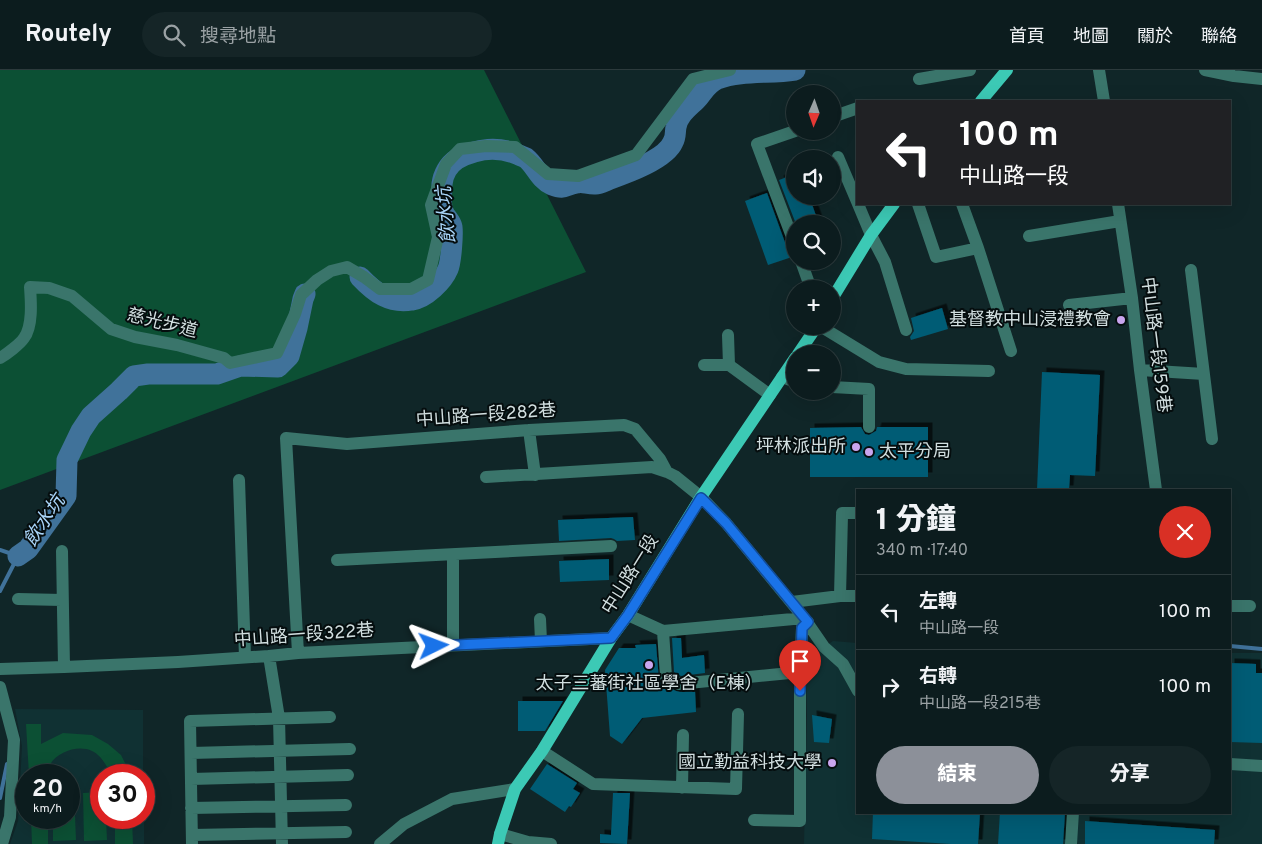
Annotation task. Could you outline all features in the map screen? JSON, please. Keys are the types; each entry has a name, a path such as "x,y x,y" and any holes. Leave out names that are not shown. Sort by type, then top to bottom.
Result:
{"main road":[{"path":"982,100 1007,70"},
{"path":"841,284 871,235 893,205"},
{"name":"中山路一段","path":"499,839 516,789 542,751 611,638 628,615 701,498 786,371"}],"street":[{"name":"慈光步道","path":"0,358 25,337 31,308 30,287 49,288 72,296 111,330 224,358 230,363 277,353 295,314 301,295 317,280 331,271 347,267 380,289 411,289 428,280 438,237 431,205 446,164 460,148 486,146 515,147 548,174 578,176 636,156 693,79 730,70"},
{"path":"919,79 970,70"},
{"path":"1099,70 1104,100"},
{"path":"1205,70 1262,79"},
{"path":"841,115 856,109"},
{"path":"786,134 757,144 786,221"},
{"path":"841,164 856,199"},
{"path":"858,205 885,262 906,330"},
{"path":"918,205 936,257 978,248"},
{"path":"962,205 1011,352"},
{"name":"中山路一段159巷","path":"1118,205 1132,298 1156,489"},
{"path":"1029,236 1120,221"},
{"path":"1191,270 1212,439"},
{"path":"1069,306 1132,298"},
{"path":"728,334 729,364"},
{"path":"834,335 879,362 906,369 989,371"},
{"path":"704,365 729,364 770,395"},
{"path":"1140,370 1204,374"},
{"path":"782,377 786,379"},
{"path":"841,387 869,389 869,427"},
{"name":"中山路一段282巷","path":"298,652 286,438 347,444 529,430 624,425 635,429 660,459 668,472"},
{"path":"529,430 535,475"},
{"path":"486,478 652,467 668,472 701,498 726,523 792,602 824,648 843,664 856,687"},
{"path":"239,480 245,657"},
{"path":"840,596 842,514 856,514"},
{"path":"337,560 611,546"},
{"path":"62,551 64,667"},
{"path":"453,645 454,555"},
{"path":"792,602 856,596"},
{"path":"18,599 62,600"},
{"path":"1231,606 1250,606"},
{"path":"628,615 663,632 806,620"},
{"path":"540,619 541,641"},
{"path":"754,820 800,821 800,672 802,628 806,620"},
{"path":"663,632 666,678 679,684 800,672"},
{"name":"中山路一段322巷","path":"0,668 178,662 269,656 298,652 611,638"},
{"path":"269,656 279,718 282,839"},
{"path":"0,687 14,740 10,817 2,844"},
{"path":"542,751 594,784 736,790 738,714"},
{"path":"330,717 190,721 192,839 282,839 346,832"},
{"path":"682,788 683,735"},
{"path":"190,752 350,749"},
{"path":"1231,764 1262,766"},
{"path":"191,779 348,775"},
{"path":"380,844 404,824 452,799 516,789"},
{"path":"191,808 346,805"},
{"path":"1070,844 1073,814"},
{"path":"499,839 551,844"}],"shaded area":[{"name":"國立勤益科技大學","path":"805,638 815,653 833,641 856,643 856,814 1231,814 1231,653 1262,653 1262,844 804,844 807,714"},
{"path":"15,709 143,710 143,764 90,764 90,829 144,829 144,844 10,844 15,829 80,829 80,764 21,764 22,746"}],"green space":[{"path":"0,70 484,70 586,272 0,490"},
{"path":"26,724 41,724 41,744 63,733 92,735 108,744 121,755 126,764 105,764 92,751 78,749 63,753 51,764 28,764"},
{"path":"83,793 90,793 90,829 106,829 107,840 84,841"},
{"path":"31,829 48,829 48,844 32,844"},
{"path":"53,829 76,829 76,840 53,841"},
{"path":"115,829 132,829 133,844 115,844"}],"building":[{"path":"786,177 786,198 779,180"},
{"path":"767,193 786,245 786,259 768,265 745,201"},
{"path":"789,205 812,205 816,215 793,215"},
{"path":"942,308 948,329 911,340 910,337 914,331 911,318"},
{"path":"1042,372 1100,375 1095,476 1070,475 1069,489 1037,489"},
{"name":"太平分局","path":"861,427 865,434 869,435 876,431 877,427 928,427 928,477 810,477 810,428"},
{"path":"633,517 635,540 617,541 611,538 559,541 558,520"},
{"path":"609,559 609,580 560,582 559,561"},
{"path":"672,638 681,638 682,658 704,655 705,673 681,676 674,672"},
{"path":"656,644 659,681 676,691 695,691 696,712 642,718 622,744 610,736 605,670 619,648 636,648 635,645"},
{"path":"1231,663 1256,664 1256,673 1262,673 1262,743 1231,742"},
{"path":"518,701 563,701 545,731 518,731"},
{"path":"812,715 832,719 829,743 814,742"},
{"path":"547,764 577,783 573,789 580,793 571,807 569,806 565,812 530,789"},
{"path":"613,793 630,793 627,844 600,843 600,834 611,835"},
{"path":"873,814 980,814 978,844 872,839"},
{"path":"1000,814 1065,814 1063,844 998,844"},
{"path":"1085,821 1215,830 1214,844 1085,844"}],"waterway":[{"name":"飲水坑","path":"360,277 383,296 404,301 417,299 438,284 448,269 452,242 451,225 442,205 443,181 446,170 451,164 465,155 472,152 504,150 526,158 544,179 552,185 562,187 579,183 599,184 636,169 663,154 674,140 677,123 681,115 713,81 736,74 795,70"},
{"name":"飲水坑","path":"18,556 28,549 66,496 67,460 81,431 91,416 134,376 148,374 217,374 240,366 278,367 289,356 305,294"},
{"path":"0,550 18,556 0,591"},
{"path":"1231,646 1262,649"},
{"path":"0,798 7,764"}],"place":[{"name":"基督教中山浸禮教會","path":"1121,320"},
{"name":"坪林派出所","path":"856,447"},
{"name":"太平分局","path":"869,452"},
{"name":"太子三蕃街社區學舍（E棟）","path":"649,665"},
{"name":"國立勤益科技大學","path":"832,763"}],"route":[{"path":"434,646 611,638 628,615 701,498 726,523 808,622 802,628 800,691"}]}
